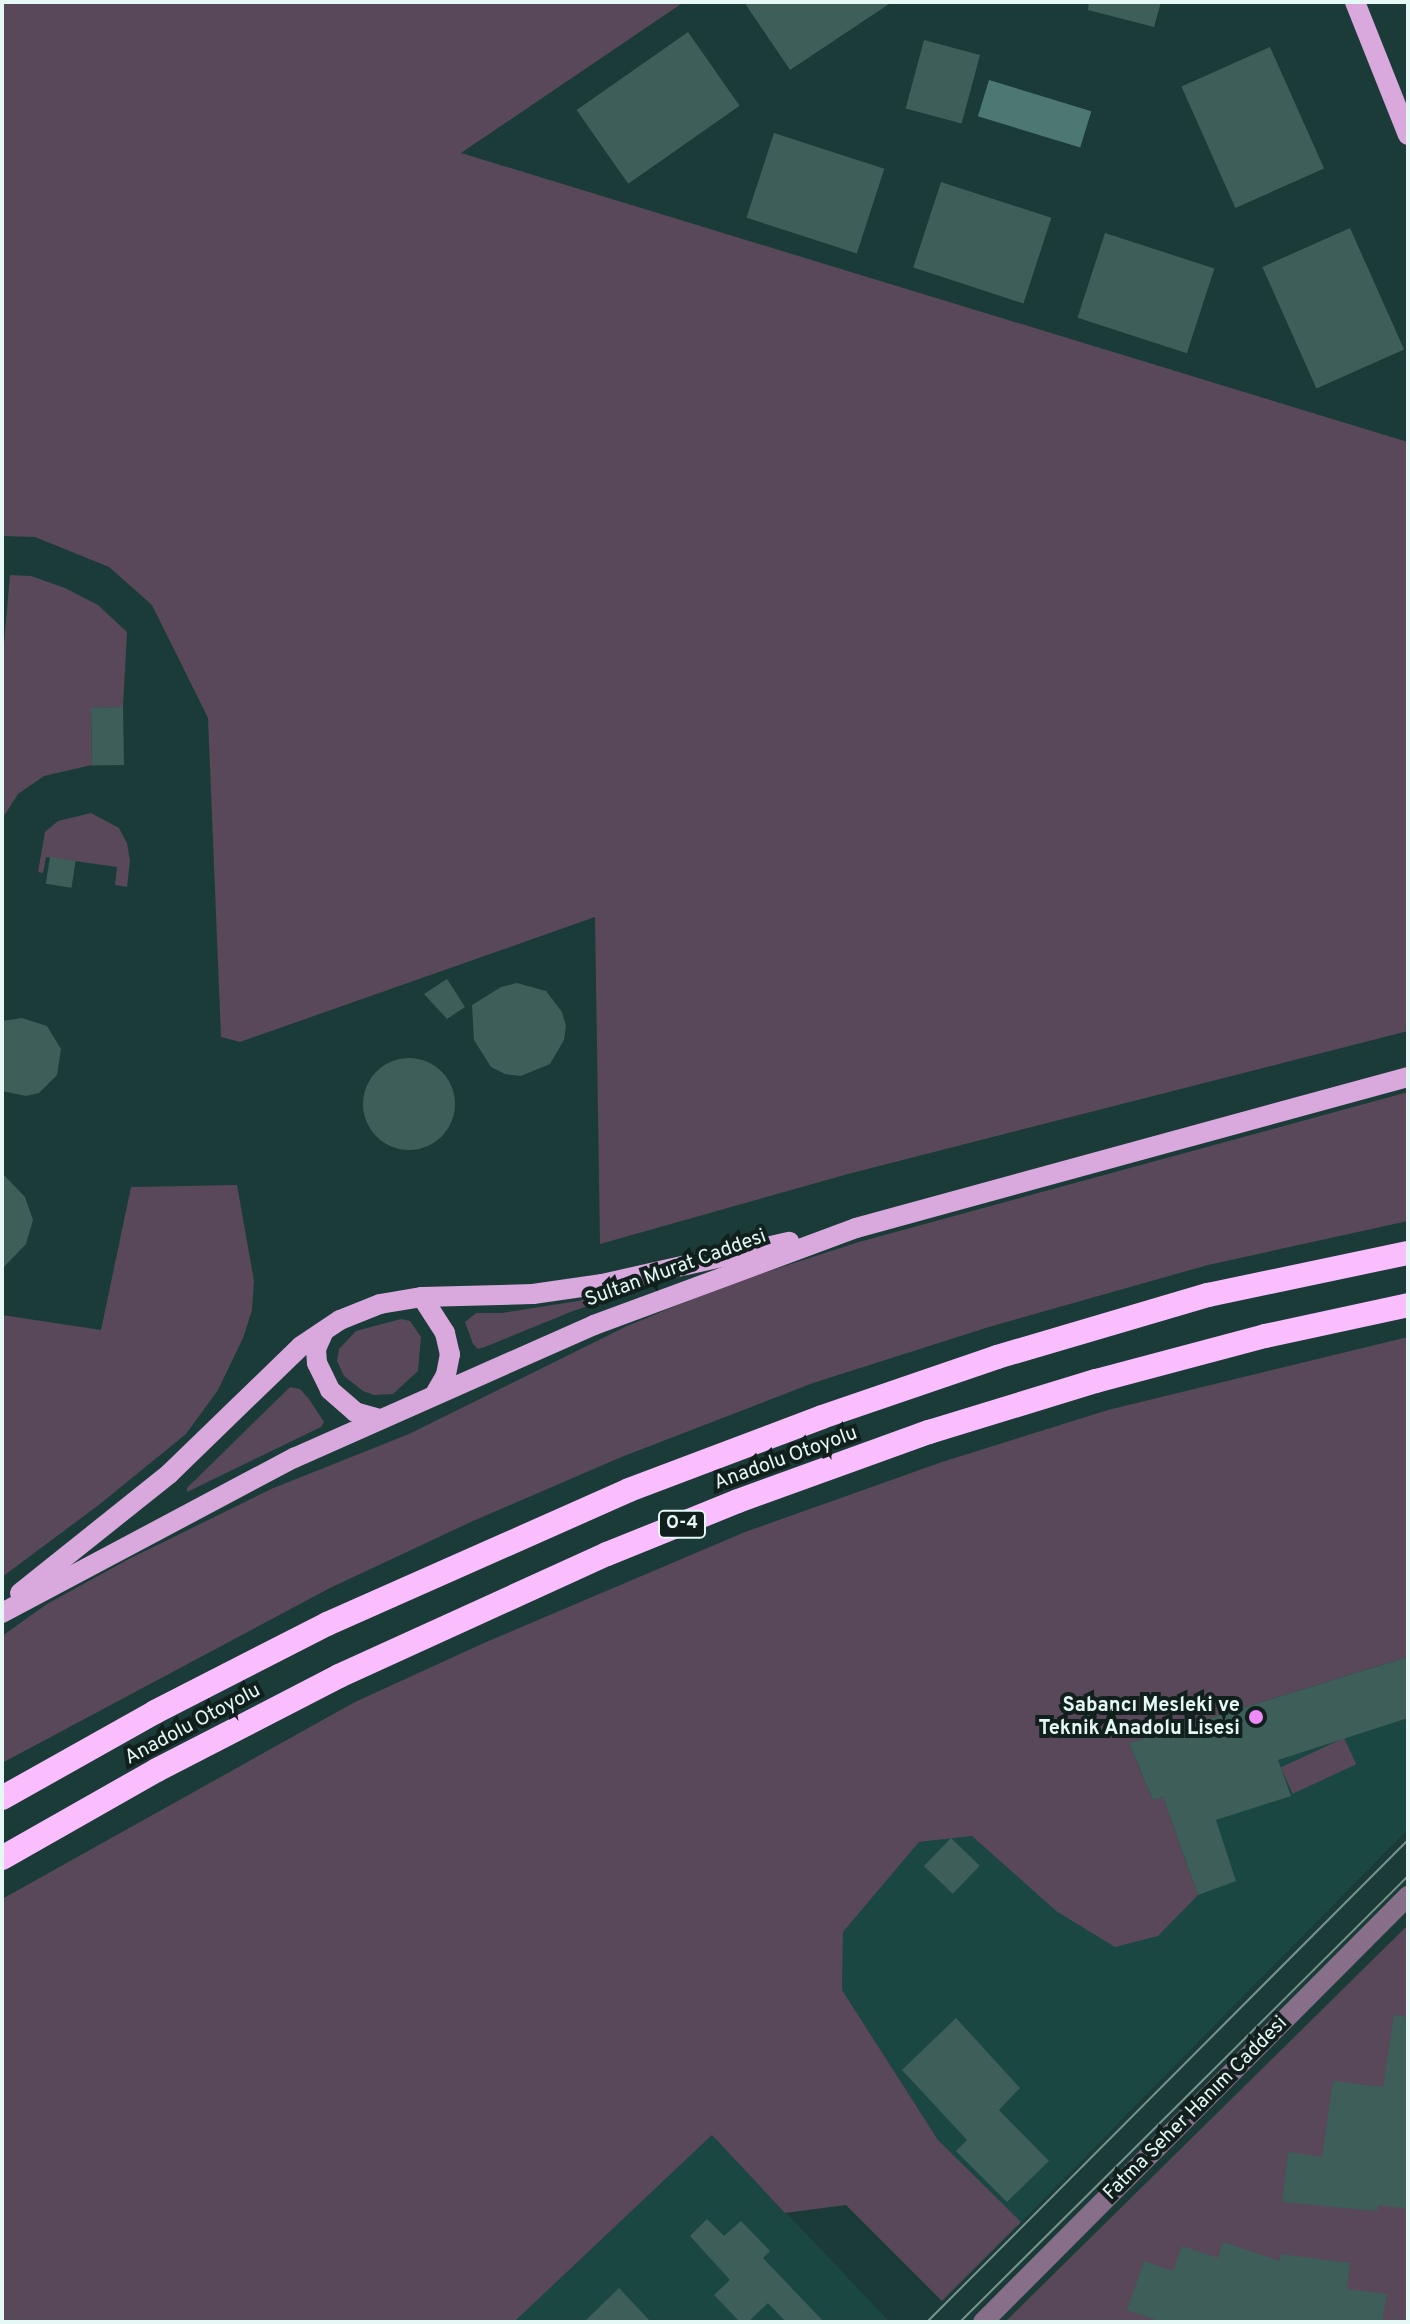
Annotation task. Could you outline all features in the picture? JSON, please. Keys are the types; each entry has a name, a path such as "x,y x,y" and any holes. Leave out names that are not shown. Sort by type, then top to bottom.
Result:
{"highway":[{"name":"Anadolu Otoyolu","path":"2,1798 155,1712 327,1624 629,1490 822,1417 997,1357 1208,1295 1408,1253"},
{"name":"Anadolu Otoyolu","path":"2,1858 157,1770 339,1676 607,1554 724,1507 929,1432 1096,1381 1265,1336 1408,1305"}],"main road":[{"path":"1355,2 1408,135"},
{"name":"Sultan Murat Caddesi","path":"2,1610 294,1458 594,1325 856,1228 1408,1077"},
{"path":"2,1610 169,1474 301,1346 340,1320 380,1304 422,1297 533,1294 602,1284 856,1228"},
{"path":"422,1297 445,1333 450,1354 446,1375 435,1394"},
{"path":"324,1331 316,1349 322,1376 343,1403 355,1412 379,1419"}],"street":[{"name":"Fatma Seher Hanım Caddesi","path":"983,2322 1408,1896"}],"shaded area":[{"path":"2,2 684,2 461,153 1408,442 1408,1031 848,1174 600,1244 595,917 240,1042 221,1037 208,718 152,605 109,567 35,537 2,536"},
{"path":"989,80 1091,111 1080,148 978,116"},
{"path":"10,575 31,576 65,588 98,605 127,632 123,707 91,708 92,765 44,776 18,794 2,819 2,667"},
{"path":"91,813 119,828 127,843 130,861 127,887 115,885 117,867 46,857 43,873 38,872 45,832 58,821"},
{"path":"1408,1092 1408,1221 1208,1265 989,1327 813,1383 619,1458 473,1521 330,1588 2,1763 2,1636 47,1604 127,1560 271,1489 409,1434 625,1327 726,1285 859,1242"},
{"path":"237,1185 254,1281 252,1310 243,1338 218,1390 186,1434 100,1504 2,1577 2,1315 101,1330 131,1187"},
{"path":"700,1269 573,1311 478,1349 465,1322 476,1313 502,1313 578,1301"},
{"path":"401,1319 410,1321 421,1337 418,1371 393,1394 374,1395 363,1391 344,1376 337,1361 339,1349 356,1331"},
{"path":"1408,1337 1408,1657 1129,1743 1153,1800 1163,1797 1198,1895 1158,1936 1115,1947 1056,1911 972,1836 919,1842 843,1932 842,1990 938,2140 1021,2222 942,2301 846,2205 785,2213 712,2135 514,2322 2,2322 2,1899 355,1702 484,1643 745,1532 942,1462 1108,1410"},
{"path":"290,1387 300,1389 309,1399 324,1422 321,1427 187,1492 187,1488"},
{"path":"1408,1416 1408,1829 1021,2222 938,2140 842,1990 843,1932 919,1842 972,1836 1056,1911 1015,1520"},
{"path":"1344,1738 1356,1764 1293,1794 1281,1768"},
{"path":"1408,1925 1408,2322 1005,2322"},
{"path":"712,2135 890,2322 514,2322"}],"building":[{"path":"744,2 892,2 790,70"},
{"path":"1089,2 1161,2 1154,27 1088,10"},
{"path":"688,32 740,106 628,184 577,110"},
{"path":"924,40 980,55 962,124 906,109"},
{"path":"1270,47 1324,169 1235,208 1181,86"},
{"path":"774,133 884,169 857,253 746,218"},
{"path":"941,182 1051,218 1024,303 913,268"},
{"path":"1350,228 1404,350 1316,389 1262,267"},
{"path":"1105,233 1214,269 1187,353 1077,318"},
{"path":"123,707 124,765 92,766 91,708"},
{"path":"50,857 76,861 71,888 46,884"},
{"path":"447,979 465,1007 447,1019 424,994"},
{"path":"517,983 546,991 562,1012 566,1026 564,1040 550,1064 521,1076 505,1074 491,1067 474,1040 472,1005 501,987"},
{"path":"22,1018 47,1026 61,1049 57,1075 39,1093 26,1096 2,1091 2,1021"},
{"path":"400,1058 418,1058 435,1065 448,1078 455,1104 448,1130 435,1143 418,1150 400,1150 383,1143 370,1130 363,1113 363,1095 370,1078 383,1065"},
{"path":"2,1173 25,1197 33,1220 26,1244 2,1269"},
{"path":"1408,1657 1408,1718 1278,1760 1291,1796 1216,1820 1236,1881 1198,1895 1163,1797 1153,1800 1129,1743"},
{"path":"951,1838 980,1866 953,1894 924,1866"},
{"path":"1394,2015 1408,2017 1408,2209 1378,2205 1377,2211 1282,2202 1288,2152 1322,2157 1333,2081 1383,2087"},
{"path":"956,2018 1020,2088 999,2110 1049,2161 1007,2202 956,2151 967,2140 902,2070"},
{"path":"707,2219 724,2236 741,2221 770,2251 763,2258 824,2322 786,2322 768,2303 748,2322 740,2322 714,2295 730,2280 690,2236"},
{"path":"1223,2242 1280,2261 1281,2254 1350,2263 1347,2289 1387,2294 1382,2322 1162,2322 1127,2310 1144,2261 1173,2271 1182,2246 1218,2258"},
{"path":"619,2288 651,2322 584,2322"}],"tram line":[{"path":"927,2322 1408,1840"},
{"path":"960,2322 1408,1876"}],"place":[{"name":"Sabancı Mesleki ve Teknik Anadolu Lisesi","path":"1256,1717"}]}
